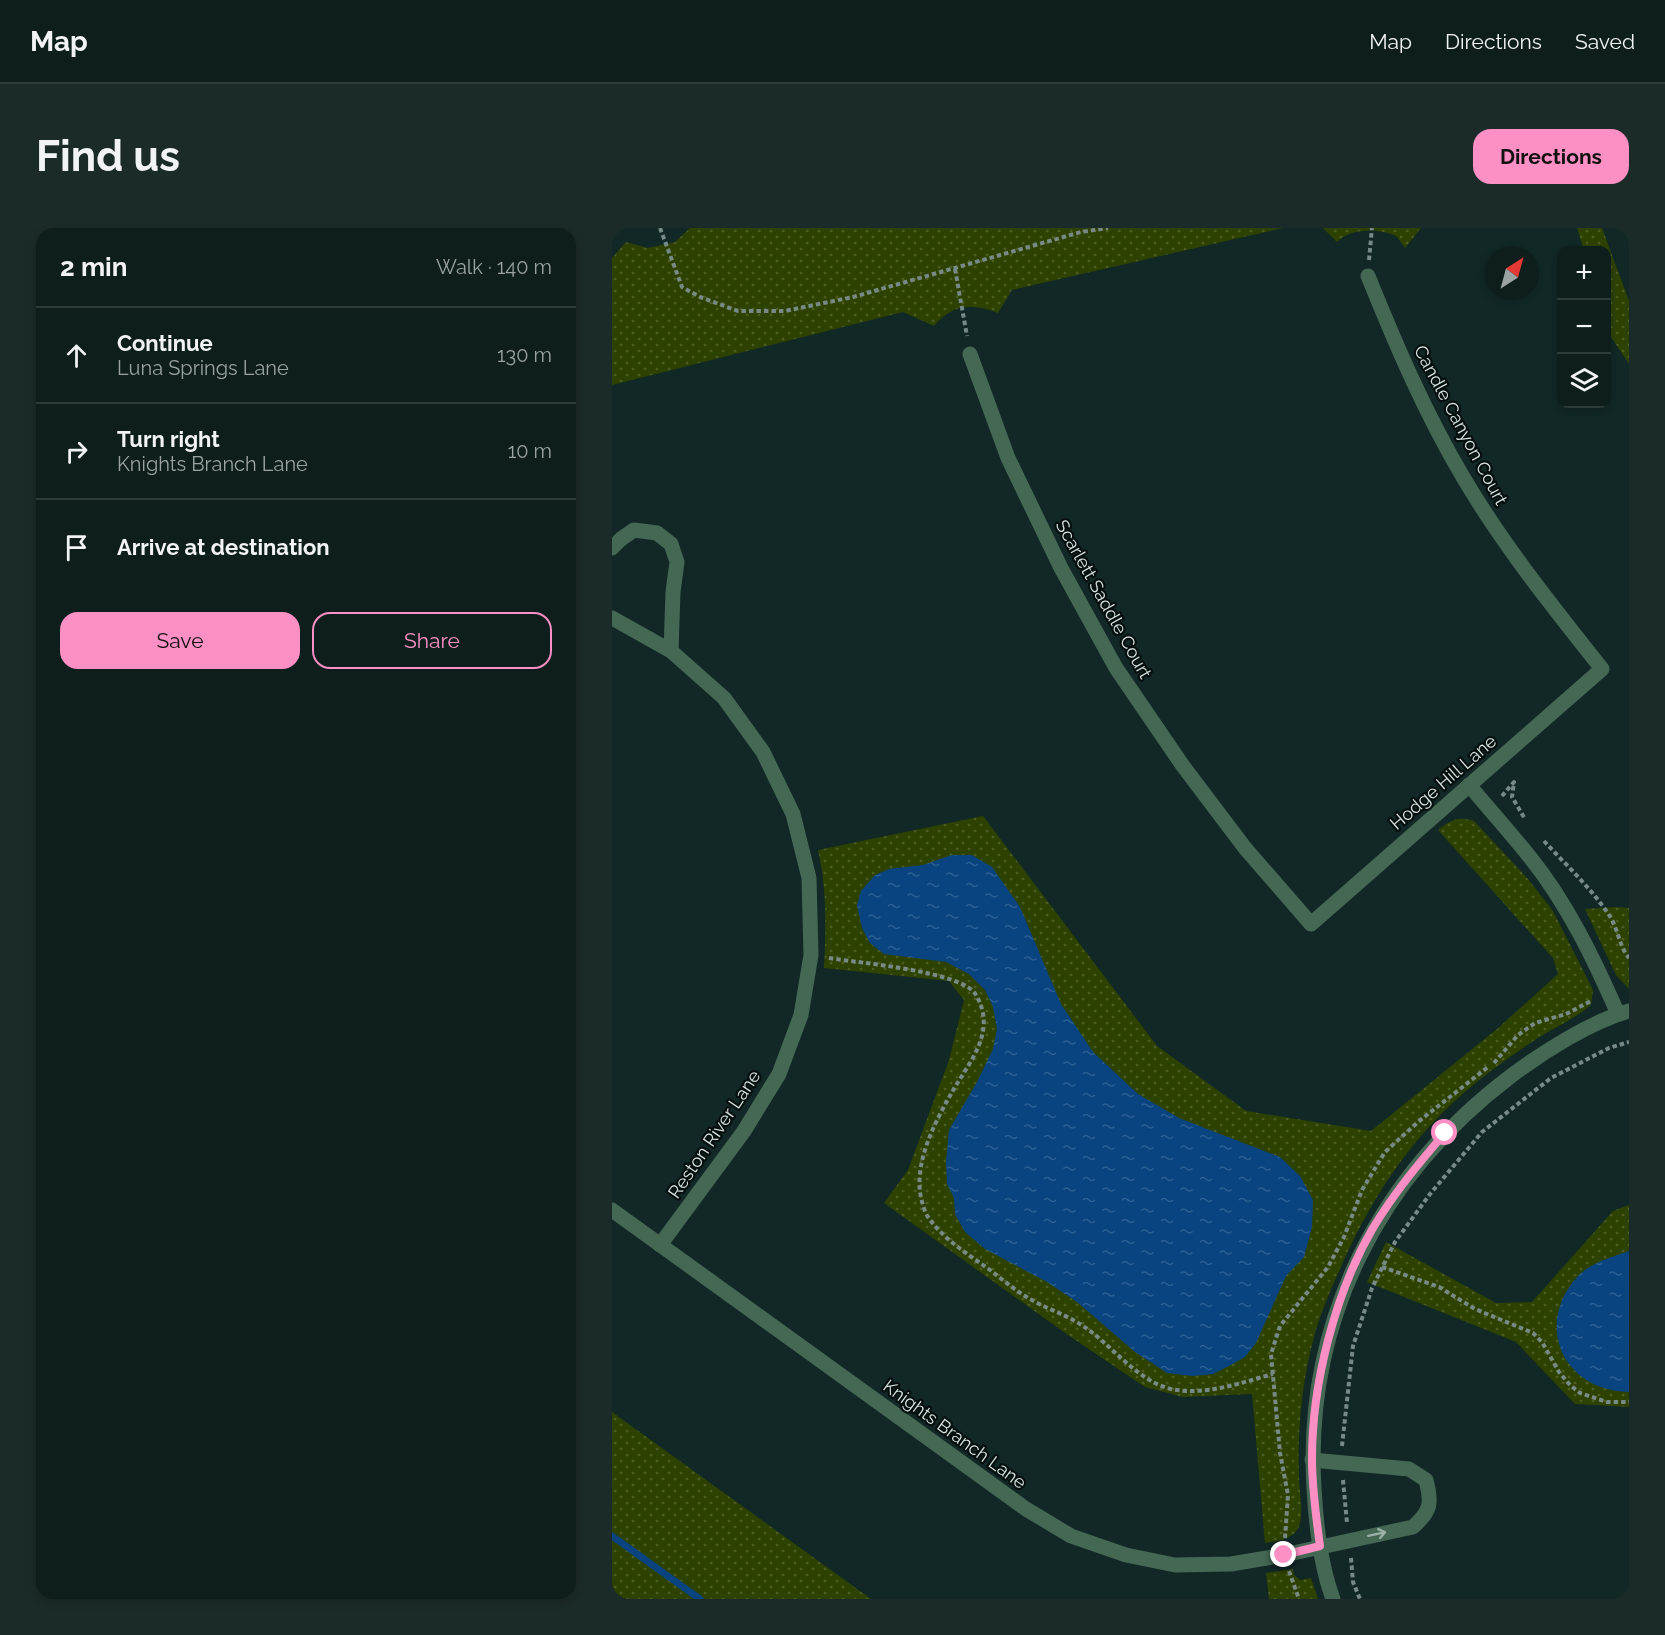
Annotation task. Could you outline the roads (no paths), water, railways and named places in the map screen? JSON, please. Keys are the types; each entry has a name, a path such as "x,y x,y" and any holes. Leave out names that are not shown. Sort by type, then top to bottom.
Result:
{"street":[{"name":"Candle Canyon Court","path":"1368,276 1419,396 1464,478 1505,542 1602,669"},
{"name":"Scarlett Saddle Court","path":"970,354 1008,458 1061,568 1116,668 1183,766 1245,848 1311,924"},
{"path":"612,548 634,530 657,533 671,544 677,562 672,592 671,651"},
{"name":"Reston River Lane","path":"612,618 671,651 724,698 763,752 793,814 809,878 811,955 801,1016 779,1074 744,1131 660,1245"},
{"name":"Hodge Hill Lane","path":"1311,924 1602,669"},
{"path":"1333,1599 1320,1546 1312,1460 1314,1421 1324,1356 1346,1285 1373,1228 1405,1180 1445,1133 1489,1093 1540,1056 1623,1012 1562,902 1530,857 1469,785"},
{"name":"Knights Branch Lane","path":"612,1210 1026,1509 1071,1536 1126,1555 1175,1565 1231,1564 1413,1527 1426,1515 1430,1497 1426,1480 1409,1468 1312,1460"}],"water":[{"path":"952,855 972,855 992,867 1020,907 1061,1004 1093,1052 1138,1094 1179,1118 1280,1157 1300,1176 1313,1200 1312,1227 1304,1257 1286,1276 1256,1343 1245,1357 1213,1374 1193,1376 1167,1373 1135,1352 1077,1302 1047,1282 985,1249 965,1232 955,1214 954,1198 947,1184 946,1162 949,1130 993,1049 997,1029 993,1007 985,990 969,974 946,962 884,954 870,943 862,928 857,905 861,891 875,875 889,869 923,865"},
{"path":"1629,1251 1629,1392 1606,1389 1586,1380 1572,1367 1562,1351 1557,1333 1558,1313 1565,1294 1579,1275 1596,1263"}],"waterway":[{"path":"612,1536 700,1599"}]}
